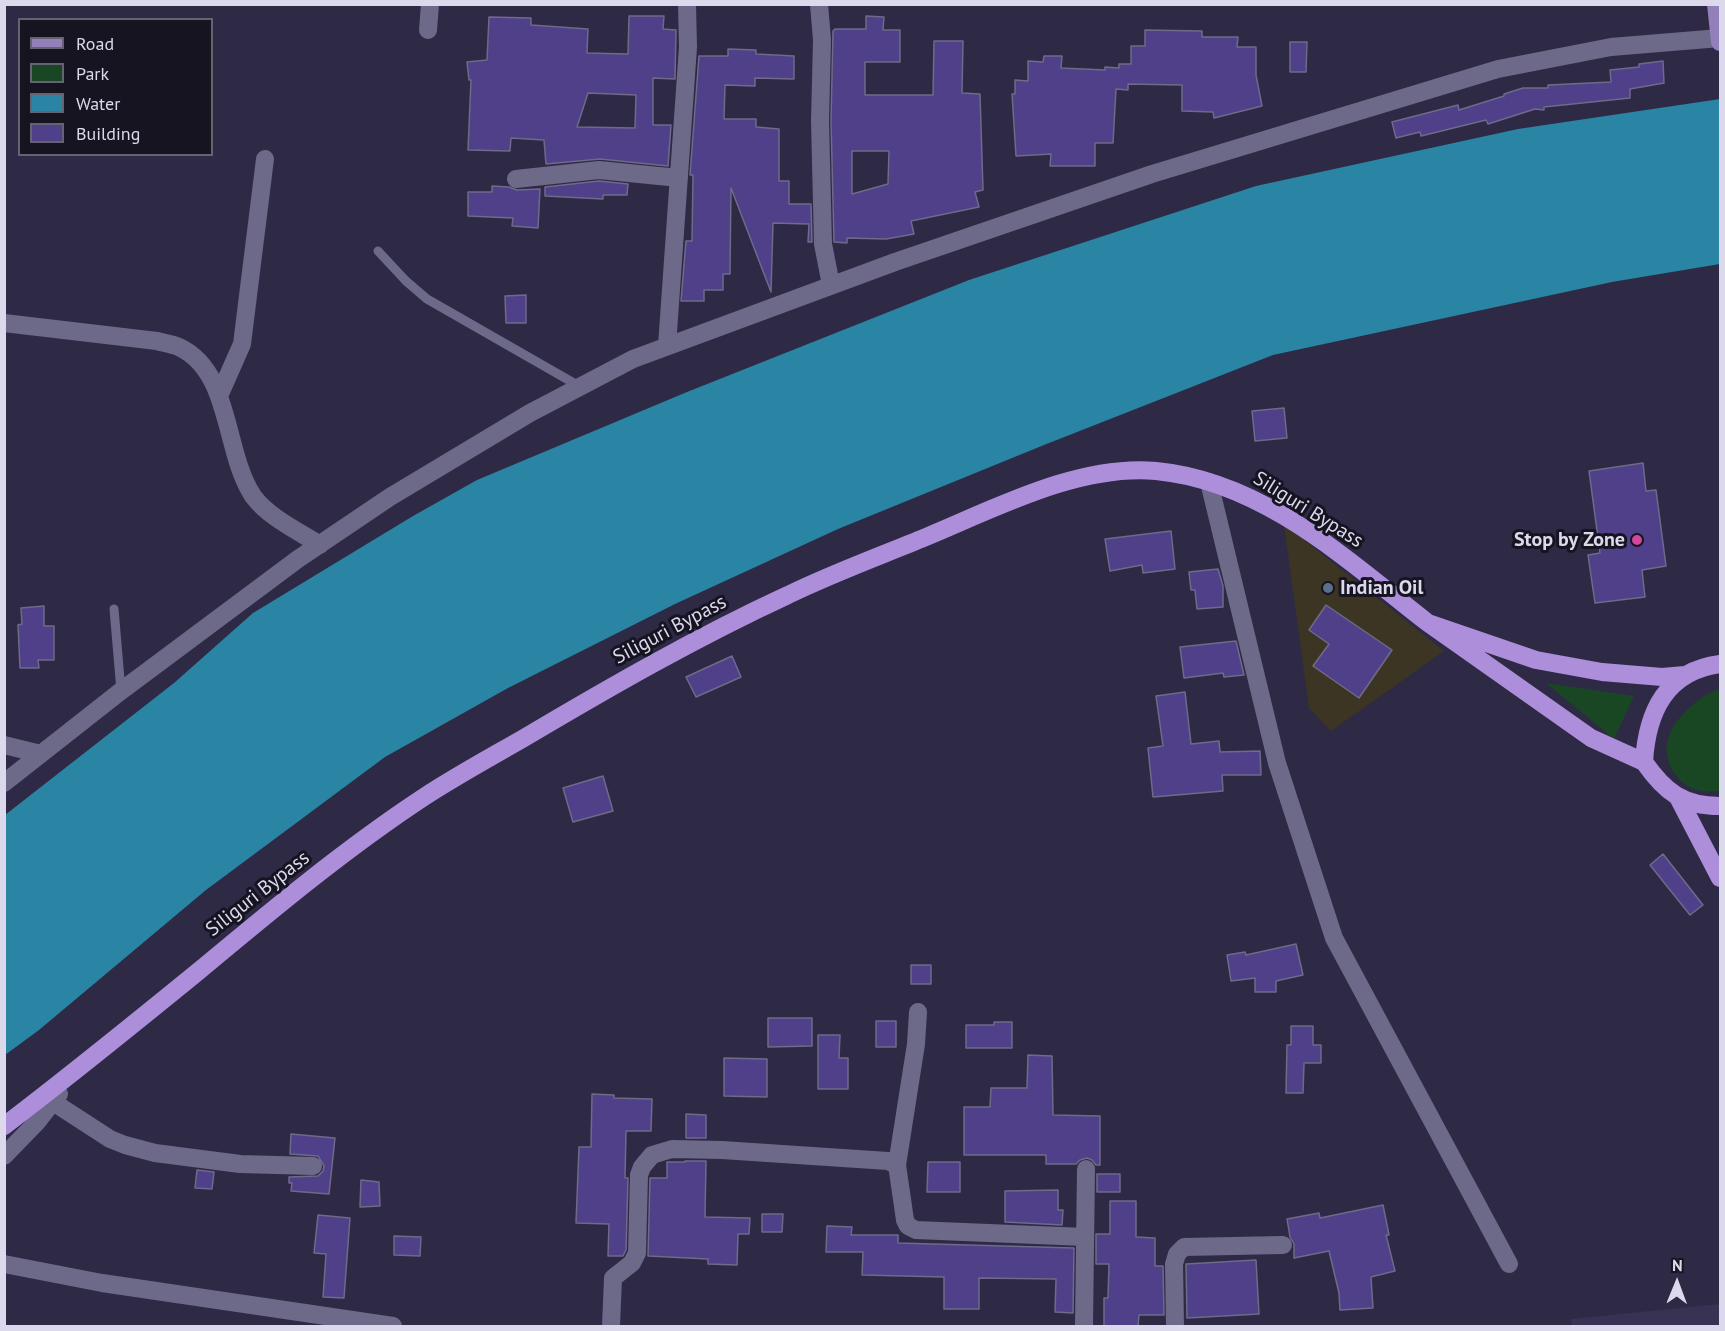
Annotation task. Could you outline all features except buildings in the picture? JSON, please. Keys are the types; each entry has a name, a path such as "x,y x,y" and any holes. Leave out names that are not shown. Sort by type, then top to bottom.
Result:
{"highway":[{"name":"Siliguri Bypass","path":"4,1126 75,1072 304,885 426,796 618,682 713,631 801,589 1021,497 1106,472 1154,471 1209,482 1242,493 1333,549 1428,623 1591,738 1644,762"},
{"path":"1428,623 1536,660 1602,672 1662,676 1685,675 1720,664"},
{"path":"1685,675 1661,697 1654,711 1645,742 1644,762 1657,781 1679,799 1720,878"},
{"path":"1679,799 1707,806 1720,806"}],"main road":[{"path":"1716,4 1720,40"}],"street":[{"path":"428,30 430,4"},
{"path":"668,346 688,47 687,4"},
{"path":"819,4 822,40 820,121 823,244 831,285"},
{"path":"4,783 121,691 320,545 390,497 530,413 633,359 831,285 1152,174 1498,69 1611,47 1720,40"},
{"path":"219,396 242,344 265,159"},
{"path":"516,179 598,170 679,178"},
{"path":"4,323 157,341 178,346 196,357 210,373 219,396 235,454 254,496 267,510 320,545"},
{"path":"1209,482 1277,763 1334,938 1509,1264"},
{"path":"4,745 41,754"},
{"path":"918,1012 916,1044 897,1165 905,1220 912,1229 937,1232 1085,1237"},
{"path":"4,1156 37,1122 75,1072"},
{"path":"52,1102 110,1139 155,1153 263,1166 313,1166"},
{"path":"611,1326 613,1278 635,1259 639,1175 642,1167 652,1155 672,1149 722,1150 888,1161 897,1165"},
{"path":"1084,1326 1086,1169"},
{"path":"1175,1326 1174,1264 1177,1254 1184,1247 1283,1245"},
{"path":"4,1264 113,1284 393,1326"}],"lane":[{"path":"378,251 406,281 427,298 579,386"},
{"path":"114,609 121,691"}],"shaded area":[{"name":"Indian Oil","path":"1284,524 1444,651 1331,731 1309,708"},
{"path":"1720,1304 1720,1326 1572,1326 1571,1319"}],"green space":[{"path":"1546,683 1634,696 1614,739"},
{"path":"1720,689 1720,791 1700,791 1689,787 1672,770 1667,755 1668,739 1676,723 1689,708 1705,696"}],"water":[{"path":"1720,99 1720,264 1612,282 1273,355 838,529 675,604 508,688 385,757 206,890 39,1030 5,1055 5,815 174,683 253,613 477,480 687,392 969,280 1256,186 1518,129"}],"place":[{"name":"Stop by Zone","path":"1637,540"},
{"name":"Indian Oil","path":"1328,588"}]}
